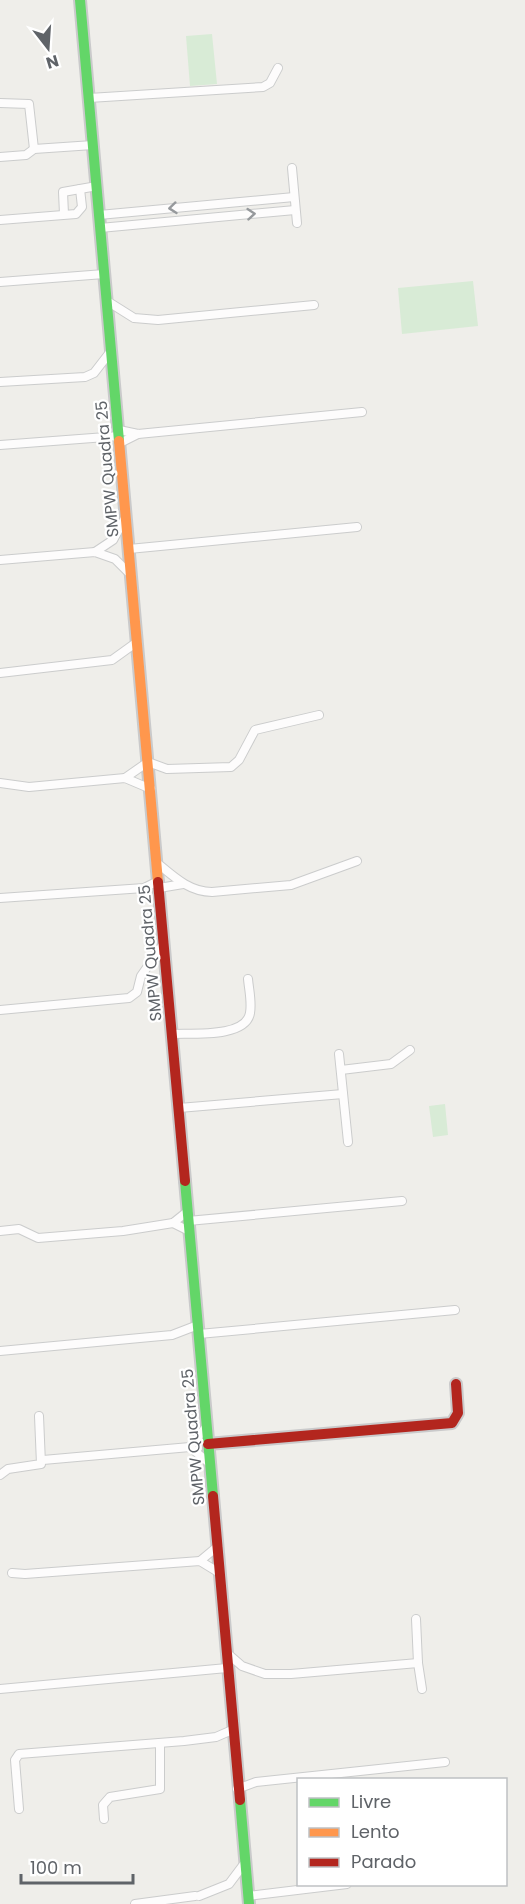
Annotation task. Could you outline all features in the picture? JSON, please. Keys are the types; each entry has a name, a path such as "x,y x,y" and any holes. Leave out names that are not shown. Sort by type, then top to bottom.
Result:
{"street":[{"name":"SMPW Quadra 25","path":"80,0 218,1546 218,1572 233,1744 249,1900"},
{"path":"89,98 263,87 270,83 278,68"},
{"path":"0,103 29,104 34,149"},
{"path":"0,157 28,154 34,149 93,145"},
{"path":"292,168 297,223"},
{"path":"64,214 63,193 97,186"},
{"path":"0,220 80,211 80,189"},
{"path":"99,215 294,196"},
{"path":"217,204 218,217"},
{"path":"100,228 296,210"},
{"path":"136,211 137,225"},
{"path":"0,282 104,274"},
{"path":"107,301 134,318 158,320 314,305"},
{"path":"0,382 85,377 94,373 111,351"},
{"path":"0,445 119,436 362,412"},
{"path":"119,436 138,434"},
{"path":"95,552 116,536 126,515"},
{"path":"129,549 357,527"},
{"path":"0,560 95,552 115,559 132,577"},
{"path":"0,673 112,660 137,642"},
{"path":"125,778 148,762 167,769 231,767 239,760 255,730 319,715"},
{"path":"0,783 29,787 125,778 151,789"},
{"path":"156,862 183,884 205,892 282,886 320,876 357,861"},
{"path":"0,898 183,884"},
{"path":"0,1011 129,998 137,992 141,976 164,943"},
{"path":"172,1034 232,1030 244,1024 250,1013 248,979"},
{"path":"341,1070 391,1064 410,1050"},
{"path":"339,1054 348,1142"},
{"path":"179,1108 343,1094"},
{"path":"0,1231 19,1229 38,1238 402,1201"},
{"path":"173,1223 188,1221"},
{"path":"0,1351 172,1335 198,1329 455,1310"},
{"path":"208,1444 452,1423 459,1413 456,1384"},
{"path":"0,1475 8,1469 39,1465 43,1460 39,1416"},
{"path":"190,1447 206,1427"},
{"path":"43,1460 190,1447 210,1464"},
{"path":"200,1561 218,1546"},
{"path":"12,1573 200,1561 218,1572"},
{"path":"417,1619 417,1663 422,1689"},
{"path":"226,1652 242,1666 265,1674 291,1674 417,1663"},
{"path":"0,1689 227,1668"},
{"path":"18,1809 15,1760 19,1754 216,1737 232,1730"},
{"path":"216,1737 233,1744"},
{"path":"104,1819 104,1805 110,1797 160,1789 160,1743"},
{"path":"237,1784 445,1762"},
{"path":"135,1904 197,1896 229,1884 244,1863"},
{"path":"249,1900 335,1886"}],"green space":[{"path":"212,34 217,84 190,86 186,36"},
{"path":"473,281 478,326 402,334 398,288"},
{"path":"445,1104 448,1135 433,1137 429,1106"}],"traffic: fast":[{"path":"80,0 119,441"},
{"path":"185,1181 213,1496"},
{"path":"240,1800 249,1904"}],"traffic: slow":[{"path":"119,441 158,882"}],"traffic: jam":[{"path":"158,882 185,1181"},
{"path":"208,1444 452,1423 458,1413 456,1384"},
{"path":"213,1496 240,1800"}]}
